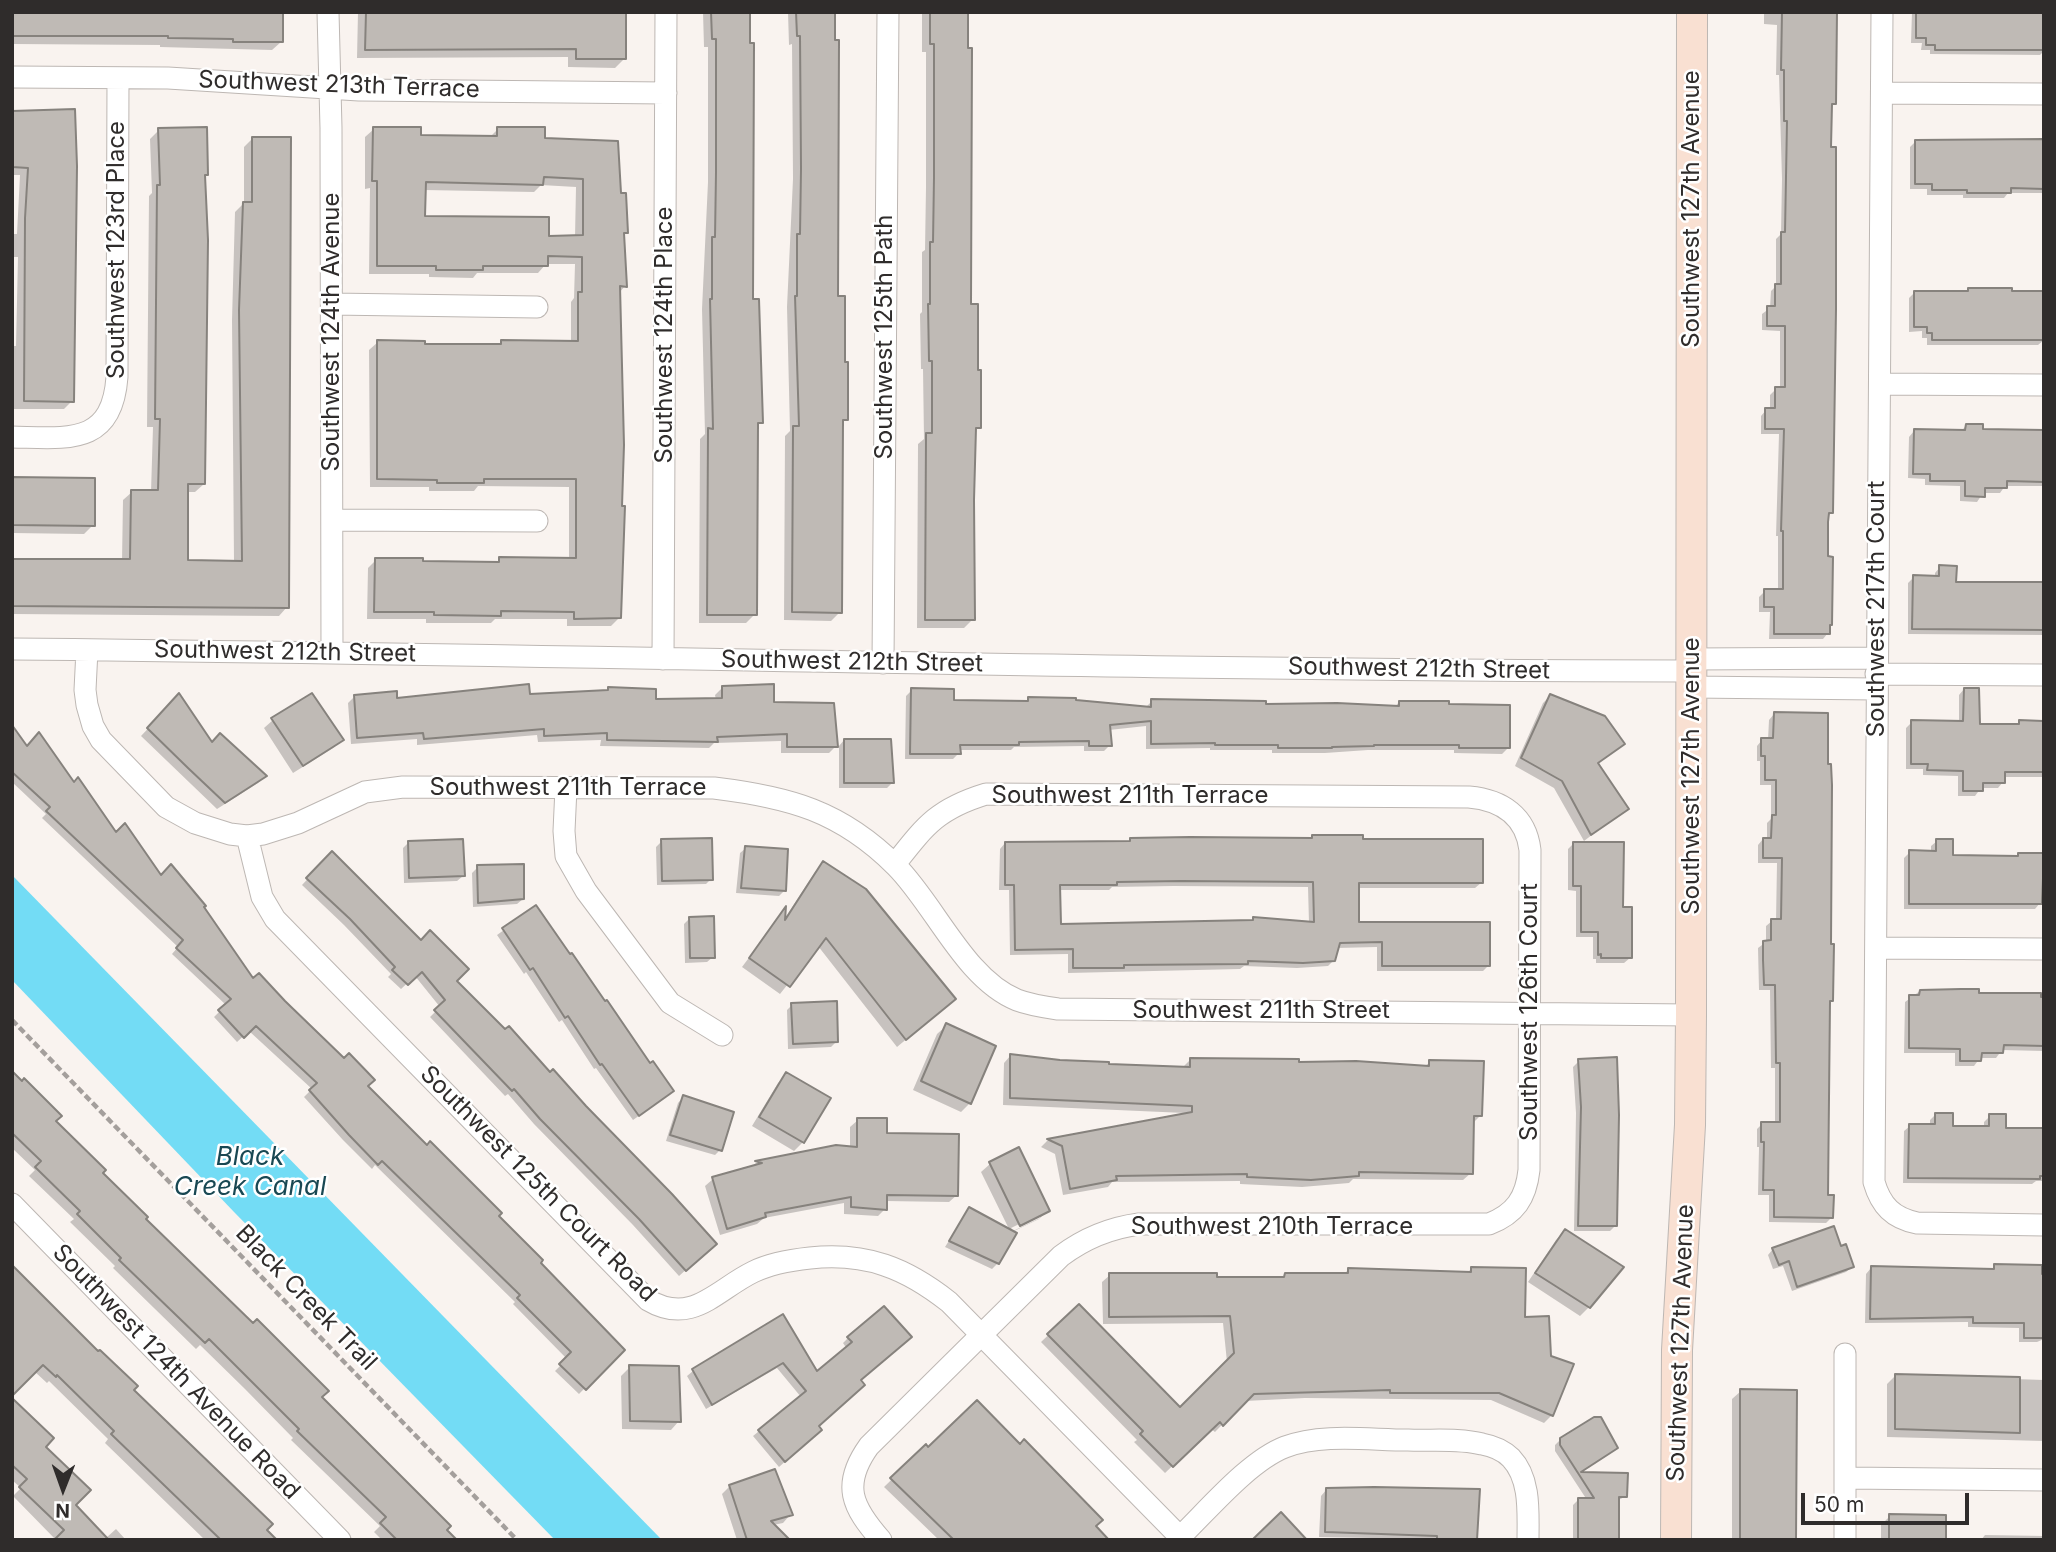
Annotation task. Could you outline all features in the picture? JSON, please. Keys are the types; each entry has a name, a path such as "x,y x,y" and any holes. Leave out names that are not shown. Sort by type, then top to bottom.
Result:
{"street":[{"name":"Southwest 124th Avenue","path":"328,12 332,304 332,653"},
{"name":"Southwest 124th Place","path":"663,659 666,12"},
{"name":"Southwest 125th Path","path":"883,663 888,12"},
{"name":"Southwest 127th Avenue","path":"1676,1540 1678,1350 1690,1125 1692,12"},
{"name":"Southwest 217th Court","path":"1882,12 1873,1173 1877,1194 1883,1204 1892,1214 1904,1220 1917,1223 2044,1225"},
{"name":"Southwest 213th Terrace","path":"12,77 168,78 330,88 666,93"},
{"name":"Southwest 123rd Place","path":"12,437 80,435 105,420 113,407 117,377 118,78"},
{"path":"1882,93 2044,94"},
{"path":"332,304 537,307"},
{"path":"1880,384 2044,385"},
{"path":"333,520 537,521"},
{"name":"Southwest 212th Street","path":"12,649 883,663 2044,675"},
{"path":"87,650 87,705 101,740 166,807 211,829 247,836"},
{"name":"Southwest 212th Street","path":"1692,672 1876,674"},
{"name":"Southwest 211th Terrace","path":"247,836 279,830 365,792 432,786 715,788 775,797 831,817 895,864 919,833 935,818 961,802 986,794 1469,797 1495,802 1517,817"},
{"path":"566,788 566,856 586,891 670,1003 722,1035"},
{"name":"Southwest 126th Court","path":"1515,1208 1524,1194 1529,1170 1531,1012 1529,836 1517,817"},
{"name":"Southwest 125th Court Road","path":"247,836 262,897 275,919 648,1300 670,1310 681,1310 705,1303 739,1279 774,1264 826,1256 874,1260 913,1277 949,1302 1182,1538"},
{"name":"Southwest 211th Street","path":"895,864 978,973 1003,993 1037,1006 1072,1010 1691,1015"},
{"path":"1876,948 2044,949"},
{"name":"Southwest 124th Avenue Road","path":"12,1204 340,1540"},
{"name":"Southwest 210th Terrace","path":"881,1540 860,1513 853,1496 854,1472 869,1446 1061,1256 1096,1235 1139,1224 1478,1226 1498,1221 1515,1208"},
{"path":"1845,1354 1845,1540"},
{"path":"1182,1538 1249,1470 1269,1455 1287,1446 1330,1440 1459,1441 1481,1443 1498,1449 1510,1457 1523,1480 1527,1498 1528,1540"},
{"path":"1846,1478 2044,1480"}],"path":[{"name":"Black Creek Trail","path":"12,1020 517,1540"}],"water":[{"name":"Black Creek Canal","path":"12,875 662,1540 555,1540 235,1213 12,980"}],"building":[{"path":"12,12 283,12 283,42 233,42 233,39 168,36 12,36"},
{"path":"366,12 626,12 626,59 576,59 576,49 365,50"},
{"path":"711,12 750,12 750,43 754,43 753,299 759,299 763,423 758,423 757,615 707,615 708,428 713,429 710,299 716,172 716,39 712,39"},
{"path":"796,12 835,12 835,40 839,40 838,296 845,296 845,362 848,362 848,420 843,420 842,613 792,612 793,426 799,426 795,296 801,169 800,36 797,36"},
{"path":"930,12 968,12 968,48 972,48 971,304 978,304 978,370 981,370 981,428 976,428 974,500 975,620 925,620 926,433 932,433 932,361 929,361 928,304 930,242 933,242 934,44 930,44"},
{"path":"1782,12 1837,12 1836,104 1832,104 1831,147 1836,147 1836,309 1833,513 1829,513 1828,522 1828,556 1833,557 1830,634 1774,634 1774,607 1764,607 1764,589 1783,589 1781,531 1784,429 1765,429 1765,408 1775,408 1775,387 1785,387 1785,326 1767,326 1767,306 1775,306 1775,284 1781,284 1781,232 1785,232 1787,121 1784,121 1784,70 1781,70"},
{"path":"1916,12 2044,12 2044,50 1935,50 1935,45 1926,45 1926,38 1916,38"},
{"path":"75,109 77,166 74,402 24,401 25,218 28,168 12,167 12,111"},
{"path":"207,127 205,484 188,484 188,560 242,561 239,310 243,202 252,202 252,137 291,137 289,608 12,606 12,559 130,559 131,490 158,490 160,419 155,419 157,185 160,185 158,128"},
{"path":"373,127 421,127 421,135 497,136 497,127 545,127 545,138 618,141 621,193 626,193 628,233 624,233 627,287 620,286 624,445 622,506 625,506 621,618 574,619 574,612 501,611 501,616 374,612 375,558 499,562 499,557 576,558 576,479 484,479 484,483 437,483 437,480 377,479 377,340 425,341 425,344 501,344 501,340 578,341 578,292 582,292 582,257 548,256 548,266 483,266 483,270 436,270 436,266 377,266 377,181 372,181","holes":["544,177 583,179 583,235 549,236 549,217 425,216 426,182 543,185"]},
{"path":"2044,139 2044,189 2011,188 2011,193 1967,193 1967,190 1932,190 1932,184 1915,184 1915,140"},
{"path":"1968,288 2044,291 2044,340 1932,340 1932,333 1927,333 1927,327 1914,327 1914,291 1968,291"},
{"path":"1966,424 1983,424 1983,429 2044,430 2044,482 2007,481 2007,488 1985,488 1985,497 1965,496 1965,481 1930,481 1930,474 1913,474 1914,429 1965,430"},
{"path":"12,477 95,478 95,526 12,525"},
{"path":"1939,565 1957,566 1956,582 2044,582 2044,630 1912,629 1913,575 1939,576"},
{"path":"529,684 530,694 608,690 608,687 656,689 656,699 722,698 722,686 774,684 774,702 834,703 838,747 787,747 787,734 717,737 718,742 607,740 607,733 544,736 544,729 424,739 423,733 357,738 354,695 397,691 397,698"},
{"path":"911,688 954,689 954,700 1028,701 1028,697 1076,698 1151,707 1151,699 1266,701 1266,704 1399,706 1399,701 1449,701 1449,704 1510,705 1510,748 1374,745 1278,748 1278,745 1215,743 1151,744 1151,721 1110,725 1112,746 1089,746 1089,741 1019,742 1019,745 960,745 961,754 910,754"},
{"path":"1964,688 1979,688 1980,724 2019,724 2019,720 2043,721 2044,772 2005,772 2005,783 1983,783 1983,791 1963,791 1963,771 1927,770 1928,764 1911,764 1911,720 1963,721"},
{"path":"179,693 212,742 220,733 267,776 225,803 147,728"},
{"path":"312,693 344,740 303,766 271,718"},
{"path":"1550,694 1605,716 1625,744 1598,763 1629,809 1591,835 1562,781 1521,758"},
{"path":"1774,712 1828,713 1828,764 1831,764 1832,785 1831,944 1834,944 1833,1001 1830,1001 1828,1195 1834,1195 1833,1218 1774,1217 1774,1190 1763,1190 1764,1142 1761,1142 1761,1122 1780,1122 1780,1063 1776,1063 1775,985 1764,985 1763,960 1763,941 1771,940 1771,919 1781,919 1782,858 1763,858 1763,838 1771,838 1772,815 1776,815 1776,780 1765,780 1765,756 1761,756 1761,738 1773,738"},
{"path":"12,725 27,746 39,732 74,782 78,777 116,832 125,823 161,875 171,864 206,906 204,907 253,978 259,973 344,1058 349,1053 375,1080 368,1086 427,1145 430,1141 502,1213 499,1216 543,1260 541,1263 625,1350 586,1390 559,1364 571,1352 517,1298 520,1295 382,1161 378,1165 309,1090 317,1083 256,1026 244,1038 218,1010 231,999 176,948 183,940 46,811 50,807 12,772"},
{"path":"844,739 891,739 894,783 844,783"},
{"path":"1312,835 1363,835 1363,839 1483,839 1483,883 1359,883 1359,922 1490,922 1490,966 1382,966 1382,942 1340,943 1335,961 1124,965 1124,968 1073,968 1073,949 1015,950 1014,885 1005,885 1005,842 1130,841 1130,838 1190,837 1312,838","holes":["1181,881 1313,882 1314,922 1253,917 1253,920 1061,924 1060,885"]},
{"path":"712,838 713,880 662,881 661,839"},
{"path":"463,839 465,876 409,878 408,841"},
{"path":"1936,839 1953,839 1953,855 2018,856 2018,853 2044,853 2042,904 1909,904 1909,850 1936,851"},
{"path":"1573,842 1624,842 1623,907 1632,907 1632,958 1601,958 1601,954 1598,955 1598,932 1581,932 1581,886 1573,886"},
{"path":"745,846 788,849 786,891 741,888"},
{"path":"332,851 421,940 430,930 469,969 457,981 505,1029 509,1026 550,1072 553,1069 717,1244 686,1271 514,1089 512,1091 434,1010 445,1000 422,972 408,985 392,970 395,967 350,919 306,878"},
{"path":"823,861 866,889 956,999 906,1040 826,938 790,987 749,958 786,906 785,920"},
{"path":"524,864 524,899 478,903 477,865"},
{"path":"536,905 650,1063 653,1061 674,1091 639,1116 602,1064 600,1065 568,1016 565,1018 533,968 530,970 502,928"},
{"path":"714,916 715,958 690,958 689,917"},
{"path":"1979,989 1979,993 2041,993 2041,997 2044,997 2044,1046 2004,1045 2003,1053 1982,1053 1981,1061 1960,1061 1960,1049 1909,1048 1909,995 1919,995 1920,990"},
{"path":"837,1001 838,1042 793,1044 791,1003"},
{"path":"946,1023 996,1046 971,1104 921,1081"},
{"path":"1010,1054 1109,1064 1190,1067 1190,1058 1299,1059 1299,1062 1356,1061 1429,1066 1429,1060 1484,1061 1482,1116 1474,1116 1473,1174 1359,1172 1359,1176 1311,1180 1247,1177 1247,1174 1116,1176 1117,1180 1070,1189 1062,1146 1047,1139 1192,1112 1192,1106 1010,1098"},
{"path":"1617,1057 1617,1226 1578,1226 1581,1107 1578,1059"},
{"path":"12,1071 22,1081 24,1078 62,1116 56,1121 106,1170 103,1173 148,1217 146,1219 253,1323 257,1319 329,1391 322,1397 451,1526 447,1530 457,1540 397,1540 380,1523 386,1517 297,1431 299,1429 209,1339 205,1343 119,1260 121,1258 77,1214 80,1211 35,1167 41,1161 12,1133"},
{"path":"786,1072 831,1098 804,1143 759,1117"},
{"path":"683,1095 734,1112 722,1151 670,1135"},
{"path":"1935,1113 1953,1113 1953,1126 1989,1126 1989,1114 2006,1114 2006,1128 2044,1128 2044,1176 2040,1176 2040,1179 1908,1178 1909,1124 1935,1124"},
{"path":"857,1118 887,1118 887,1133 959,1134 958,1196 887,1195 887,1210 851,1207 851,1197 765,1213 766,1217 727,1229 712,1177 762,1163 755,1161 836,1145 857,1147"},
{"path":"1019,1147 1050,1211 1020,1226 989,1162"},
{"path":"969,1207 1017,1233 999,1264 949,1241"},
{"path":"1834,1226 1841,1246 1846,1244 1854,1267 1797,1287 1789,1261 1779,1265 1772,1248"},
{"path":"1565,1229 1624,1267 1590,1308 1535,1273"},
{"path":"1994,1264 2042,1265 2044,1338 2024,1338 2024,1323 1973,1323 1973,1317 1870,1319 1871,1266 1994,1269"},
{"path":"12,1265 98,1351 138,1386 134,1390 273,1524 267,1530 277,1540 221,1540 111,1434 114,1431 57,1375 56,1377 43,1365 12,1396"},
{"path":"1471,1267 1526,1268 1525,1317 1549,1316 1551,1356 1574,1364 1553,1416 1499,1393 1390,1393 1390,1390 1254,1394 1223,1426 1220,1422 1173,1467 1140,1434 1143,1431 1047,1334 1079,1304 1180,1407 1234,1353 1230,1316 1109,1317 1109,1273 1217,1273 1217,1277 1284,1277 1285,1273 1348,1273 1348,1268 1471,1272"},
{"path":"884,1306 912,1337 861,1380 865,1385 819,1426 822,1430 785,1462 758,1430 806,1391 783,1363 712,1405 692,1369 783,1314 817,1371 852,1342 847,1337"},
{"path":"629,1365 679,1366 681,1422 630,1421"},
{"path":"1895,1374 2020,1377 2020,1433 1895,1429"},
{"path":"1740,1389 1797,1390 1796,1540 1740,1540"},
{"path":"12,1398 54,1438 46,1447 91,1490 76,1505 109,1540 54,1540 64,1530 19,1487 27,1479 12,1465"},
{"path":"977,1400 1020,1444 1024,1439 1103,1520 1096,1526 1109,1540 954,1540 890,1478 926,1444 928,1447"},
{"path":"1594,1417 1601,1417 1618,1448 1581,1472 1628,1473 1627,1497 1619,1497 1619,1540 1578,1540 1578,1498 1594,1498 1560,1445 1560,1438"},
{"path":"775,1469 793,1515 771,1521 790,1540 747,1540 729,1485"},
{"path":"1326,1488 1480,1489 1477,1540 1437,1540 1437,1536 1325,1532"},
{"path":"1281,1512 1307,1540 1252,1540"},
{"path":"1889,1514 1946,1515 1946,1540 1889,1540"}]}
